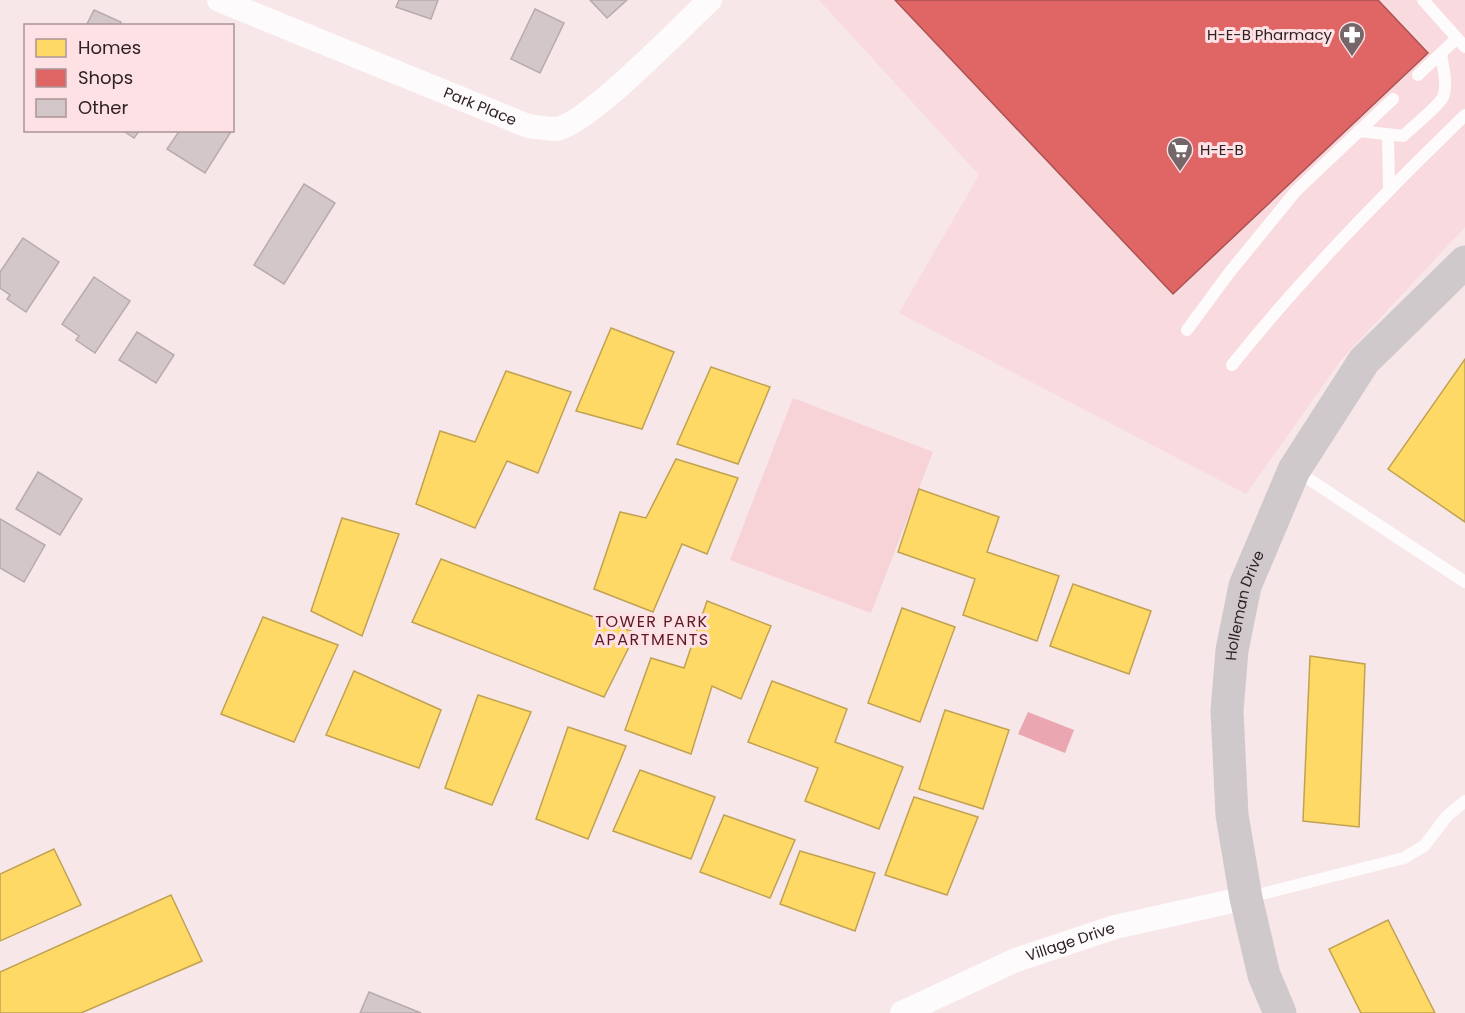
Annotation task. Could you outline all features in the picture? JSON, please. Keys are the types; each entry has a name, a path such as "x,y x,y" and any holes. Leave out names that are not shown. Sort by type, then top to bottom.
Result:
{"street":[{"name":"Park Place","path":"219,0 528,126 557,129 584,116 616,89 710,0"},
{"name":"Holleman Drive","path":"1281,1013 1264,975 1246,898 1232,815 1227,711 1232,650 1245,586 1294,470 1364,361 1465,262"},
{"name":"Village Drive","path":"902,1013 1027,956 1115,927 1246,898"}],"lane":[{"path":"1418,75 1441,54 1461,42 1423,0"},
{"path":"1359,131 1402,136 1443,97 1444,78 1441,54"},
{"path":"1187,330 1229,273 1296,191 1393,99"},
{"path":"1232,365 1275,310 1389,189 1465,116"},
{"path":"1388,134 1389,189"},
{"path":"1294,470 1465,582"},
{"path":"1246,898 1404,858 1424,846 1448,816 1465,801"}],"shaded area":[{"path":"819,0 1465,0 1465,227 1341,360 1246,494 899,313 979,175"},
{"path":"793,398 933,452 871,613 730,560"},
{"path":"1028,712 1074,730 1065,753 1018,734"}],"building: Homes":[{"path":"611,328 674,352 642,429 576,411"},
{"path":"1465,359 1465,522 1388,469"},
{"path":"711,367 770,387 738,464 677,444"},
{"path":"506,371 571,392 538,473 507,461 475,528 416,504 440,431 475,442"},
{"path":"676,459 738,478 707,554 682,544 653,612 594,589 620,512 646,518"},
{"path":"919,489 999,517 987,552 1059,576 1037,641 963,615 975,579 898,552"},
{"path":"342,518 399,534 362,636 311,611"},
{"path":"441,559 636,633 604,697 412,622"},
{"path":"1073,584 1151,611 1129,674 1050,646"},
{"path":"707,601 771,626 741,699 712,686 691,754 625,730 651,658 684,668"},
{"path":"902,608 955,627 920,722 868,703"},
{"path":"263,617 338,645 294,742 221,714"},
{"path":"1310,656 1365,664 1359,827 1303,821"},
{"path":"354,671 441,710 419,768 326,735"},
{"path":"772,681 847,709 835,742 903,767 879,829 805,801 818,768 748,742"},
{"path":"478,695 531,712 492,805 445,788"},
{"path":"945,710 1009,730 983,809 919,789"},
{"path":"568,727 626,746 588,839 536,819"},
{"path":"640,770 715,797 691,859 613,831"},
{"path":"914,797 978,817 947,895 885,875"},
{"path":"724,815 795,840 770,898 700,872"},
{"path":"54,849 81,905 0,941 0,874"},
{"path":"800,851 875,873 855,931 780,904"},
{"path":"171,895 202,961 81,1013 0,1013 0,972"},
{"path":"1388,920 1435,1013 1361,1013 1329,949"}],"building: Shops":[{"name":"H-E-B","path":"895,0 1378,0 1428,53 1173,294"}],"building: Other":[{"path":"399,0 438,0 431,19 396,7"},
{"path":"590,0 627,0 607,18"},
{"path":"535,9 564,23 540,73 511,59"},
{"path":"94,10 121,22 120,24 87,24"},
{"path":"125,132 138,132 134,138"},
{"path":"179,132 231,132 205,173 167,149"},
{"path":"304,184 335,203 284,284 254,265"},
{"path":"23,238 59,262 26,312 7,299 10,295 0,288 0,272"},
{"path":"94,277 130,301 95,353 76,340 79,336 62,324"},
{"path":"137,332 174,355 156,383 119,360"},
{"path":"38,472 82,499 60,535 16,509"},
{"path":"0,519 45,545 24,582 0,568"},
{"path":"369,992 421,1013 360,1013"}],"place":[{"name":"H-E-B Pharmacy","path":"1352,58"},
{"name":"H-E-B","path":"1180,173"}],"district":[{"name":"TOWER PARK APARTMENTS","path":"652,630"}]}
